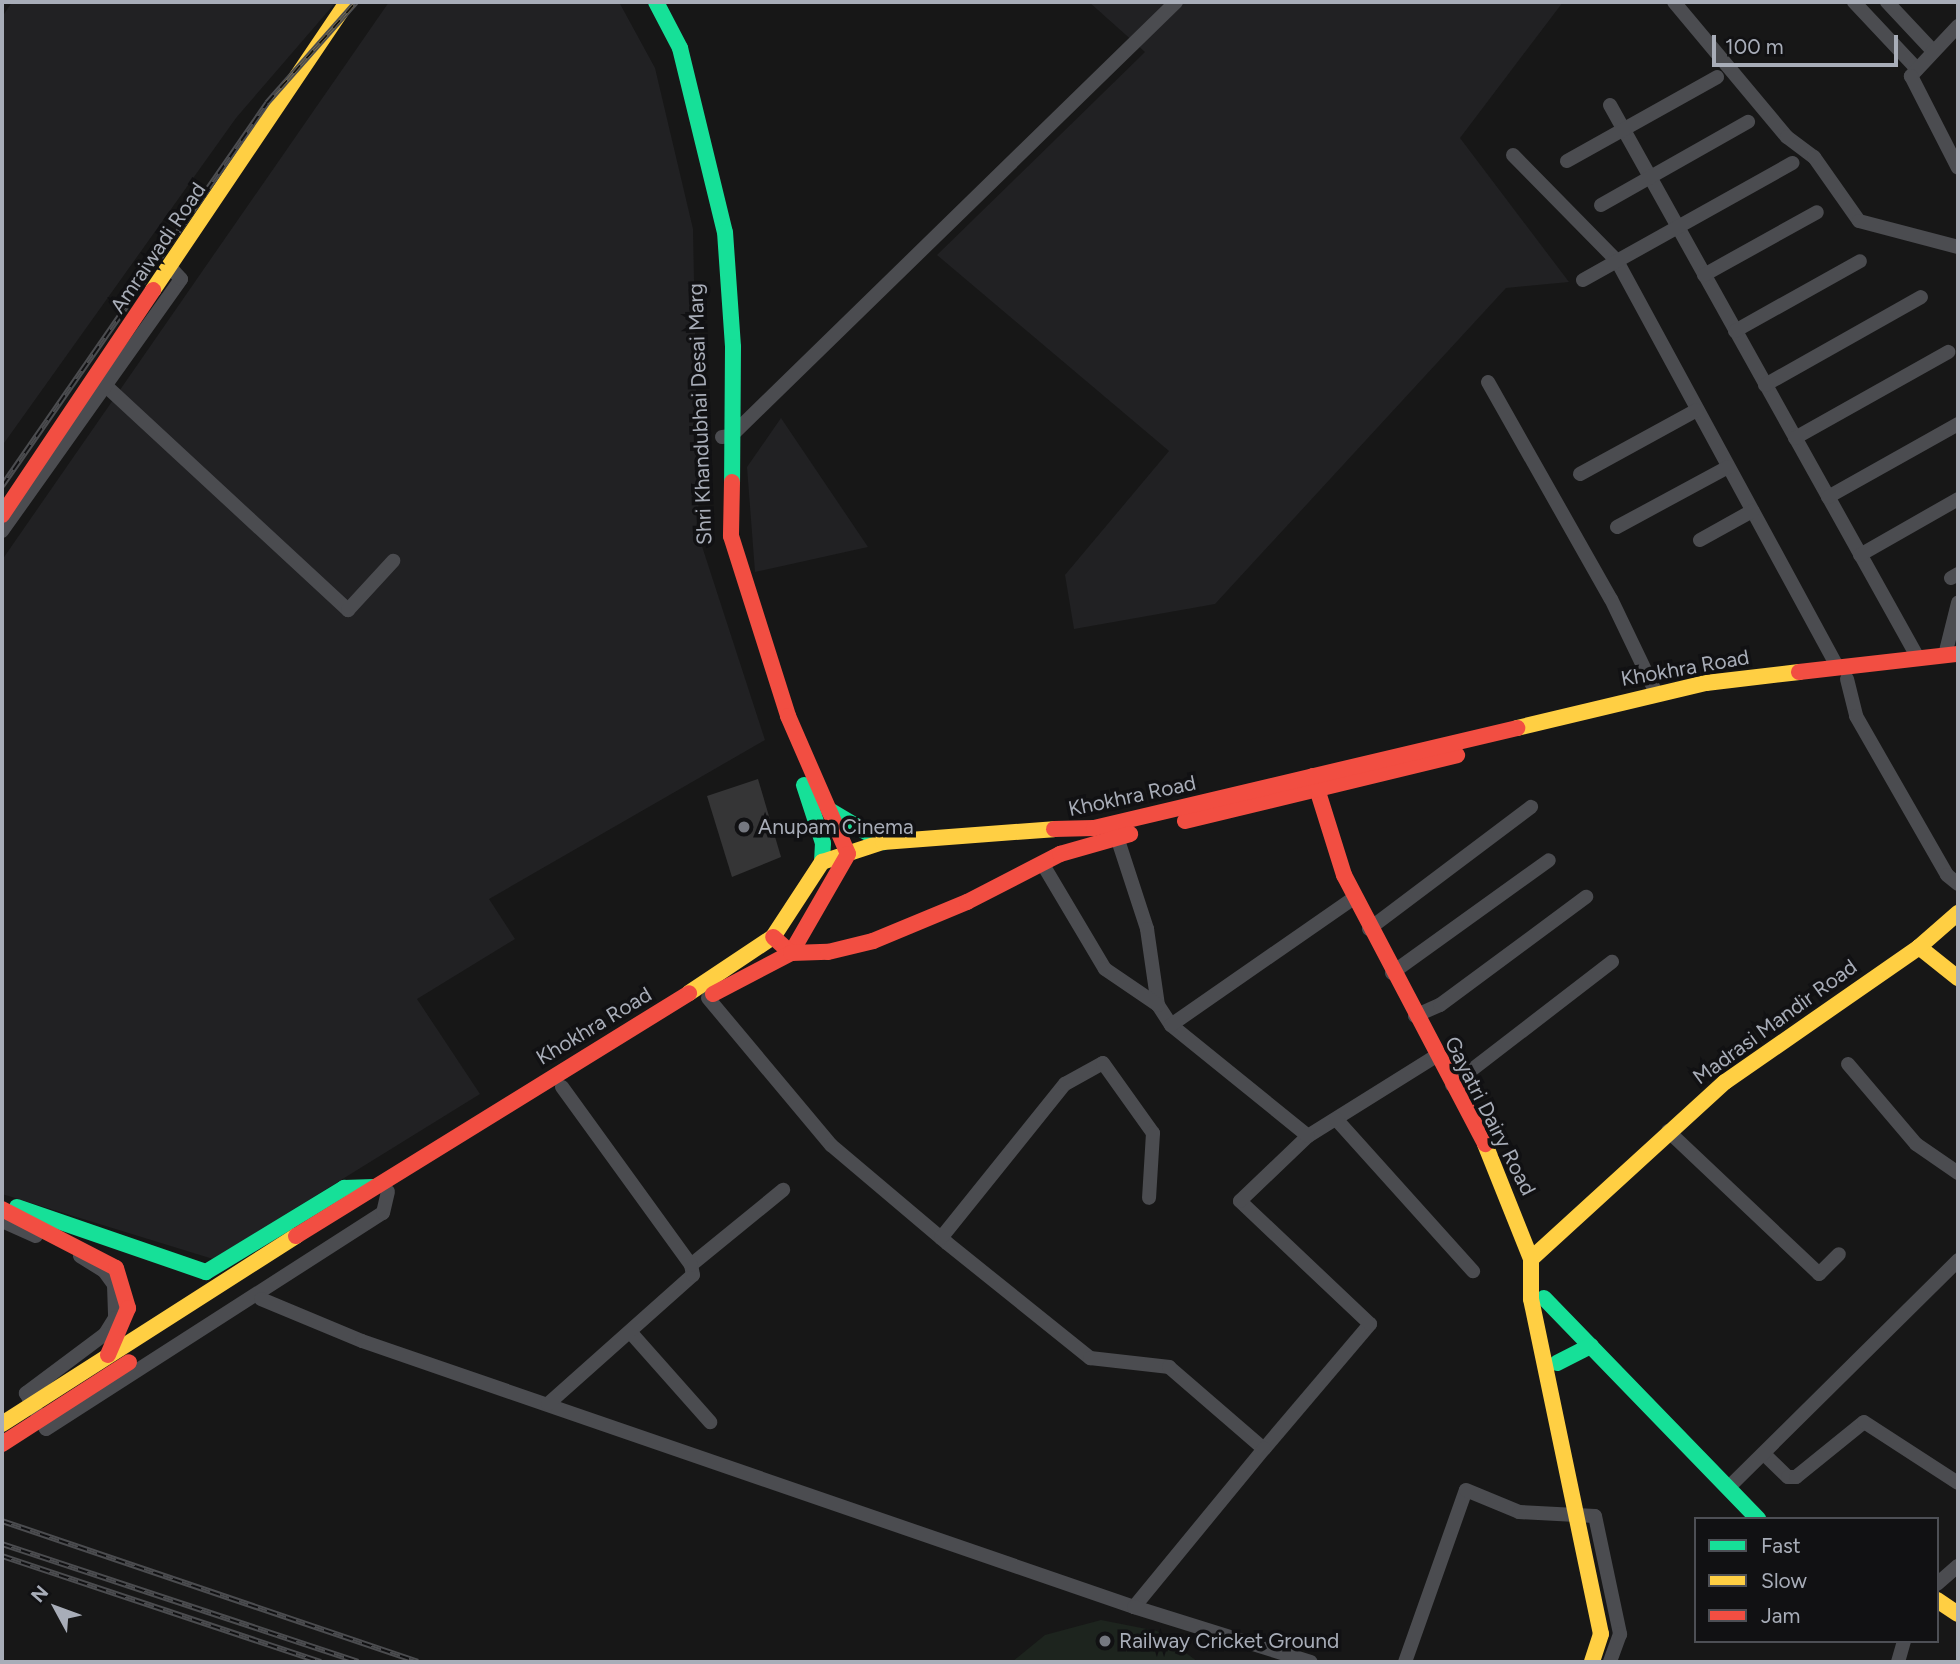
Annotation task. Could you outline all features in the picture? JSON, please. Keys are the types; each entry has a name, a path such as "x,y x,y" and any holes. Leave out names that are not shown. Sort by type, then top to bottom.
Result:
{"main road":[{"name":"Amraiwadi Road","path":"2,515 347,2"},
{"name":"Shri Khandubhai Desai Marg","path":"644,2 675,74 713,238 731,536 788,716 848,854"},
{"name":"Shri Khandubhai Desai Marg","path":"656,2 680,48 724,232 733,347 722,539 775,712 816,815 822,862"},
{"name":"Khokhra Road","path":"385,1188 773,937 822,862 883,842 971,832 1053,834 1315,782 1650,707 1918,658 1954,658"},
{"name":"Khokhra Road","path":"356,1205 562,1087 708,998 791,953 828,952 873,941 967,902 1060,854 1315,782 1656,693 1954,658"},
{"name":"Gayatri Dairy Road","path":"1315,782 1354,897 1436,1056 1483,1139 1531,1259 1531,1299 1585,1516"},
{"path":"829,810 883,842"},
{"path":"1053,834 1060,854"},
{"path":"773,937 791,953 848,854"},
{"name":"Madrasi Mandir Road","path":"1531,1259 1668,1131 1745,1066 1919,947 1958,913"},
{"path":"1919,947 1958,978"},
{"path":"2,1202 206,1272 344,1188 385,1188"},
{"path":"2,1424 356,1205"},
{"path":"2,1444 356,1205"},
{"path":"2,1209 71,1240 116,1268 128,1308 105,1360"},
{"path":"1533,1276 1544,1298 1609,1634 1600,1662"},
{"path":"1544,1298 1756,1517"},
{"path":"1557,1363 1591,1346"},
{"path":"1585,1516 1601,1634 1592,1662"},
{"path":"1939,1601 1958,1614"}],"street":[{"path":"727,436 1176,2"},
{"path":"1674,2 1787,137 1814,157 1859,221 1958,247"},
{"path":"1854,2 1917,69"},
{"path":"1887,2 1933,51"},
{"path":"1958,26 1911,76 1958,168"},
{"path":"1567,161 1717,77"},
{"path":"1610,105 1918,658"},
{"path":"1601,205 1748,122"},
{"path":"1513,155 1617,261 1842,673 1856,716 1947,875 1958,884"},
{"path":"1583,280 1792,163"},
{"path":"1704,275 1817,212"},
{"path":"1735,331 1860,261"},
{"path":"2,531 181,279 170,267"},
{"path":"1765,385 1921,297"},
{"path":"1795,438 1948,352"},
{"path":"1488,382 1611,599 1656,693"},
{"path":"106,386 348,610 393,561"},
{"path":"1580,474 1698,410"},
{"path":"1828,497 1958,424"},
{"path":"1617,527 1728,467"},
{"path":"1860,555 1958,499"},
{"path":"1700,540 1752,511"},
{"path":"1954,658 1958,603"},
{"path":"1370,929 1531,807"},
{"path":"1117,837 1147,929 1158,1005"},
{"path":"1392,973 1549,860"},
{"path":"1042,863 1105,970 1158,1005 1171,1025 1308,1136"},
{"path":"1171,1025 1354,897"},
{"path":"1415,1016 1440,1005 1586,897"},
{"path":"1452,1085 1612,962"},
{"path":"708,998 831,1145 941,1238 1090,1358 1169,1367 1264,1449"},
{"path":"1134,1607 1370,1324 1240,1201 1308,1136 1436,1056"},
{"path":"941,1238 1065,1084 1103,1063 1153,1133 1149,1198"},
{"path":"1848,1064 1916,1144 1958,1173"},
{"path":"562,1087 691,1265"},
{"path":"1336,1119 1473,1271"},
{"path":"1668,1131 1819,1273 1839,1255"},
{"path":"2,1221 90,1261 104,1271 116,1294 116,1318 105,1334 26,1392 46,1429 383,1213 385,1188"},
{"path":"548,1404 688,1284 691,1265 783,1189"},
{"path":"1728,1488 1958,1260"},
{"path":"261,1299 362,1341 1134,1607 1311,1662"},
{"path":"632,1334 710,1422"},
{"path":"1764,1454 1788,1477 1796,1477 1864,1422 1958,1483"},
{"path":"1405,1662 1466,1490 1520,1512 1585,1516 1601,1532 1620,1634 1611,1662"},
{"path":"1939,1582 1958,1566"},
{"path":"1898,1662 1903,1643"}],"shaded area":[{"path":"12,2 336,2 236,118 2,446 2,17"},
{"path":"389,2 619,2 655,68 693,229 699,537 765,740 489,899 515,939 417,999 480,1094 213,1259 2,1194 2,560"},
{"path":"1089,2 1563,2 1460,138 1569,282 1506,288 1215,604 1074,629 1065,575 1169,451 937,255 1145,52"},
{"path":"781,418 868,547 755,572 747,467"},
{"name":"Railway Cricket Ground","path":"1101,1620 1157,1631 1198,1662 1012,1662 1045,1635"}],"building":[{"name":"Anupam Cinema","path":"758,779 781,857 732,877 707,796"}],"railway":[{"path":"2,486 267,103 356,2"},
{"path":"2,1521 418,1662"},
{"path":"2,1544 358,1662"},
{"path":"2,1556 321,1662"}],"traffic: fast":[{"path":"656,2 680,48 725,232 733,347 732,482"},
{"path":"804,785 823,843 822,862"},
{"path":"829,810 883,842"},
{"path":"17,1207 206,1272 344,1188 374,1187"},
{"path":"1544,1298 1756,1517"},
{"path":"1557,1363 1591,1346"}],"traffic: slow":[{"path":"153,290 347,2"},
{"path":"1517,728 1706,683 1799,672"},
{"path":"689,993 773,937 822,862 883,842 1054,829"},
{"path":"1531,1259 1725,1082 1919,947 1958,913"},
{"path":"1919,947 1958,978"},
{"path":"1485,1144 1531,1259 1531,1299 1601,1634 1592,1662"},
{"path":"2,1424 296,1236"},
{"path":"1939,1601 1958,1614"}],"traffic: jam":[{"path":"2,515 153,290"},
{"path":"732,482 731,536 788,716 848,854 791,953 773,937"},
{"path":"1799,672 1958,654"},
{"path":"1054,829 1094,828 1517,728"},
{"path":"1185,821 1457,755"},
{"path":"1313,776 1344,875 1485,1144"},
{"path":"713,994 791,953 828,952 873,941 967,902 1060,854 1130,834"},
{"path":"296,1236 689,993"},
{"path":"2,1209 116,1268 128,1308 108,1355"},
{"path":"2,1444 129,1362"}],"place":[{"name":"Anupam Cinema","path":"744,827"},
{"name":"Railway Cricket Ground","path":"1105,1641"}]}
